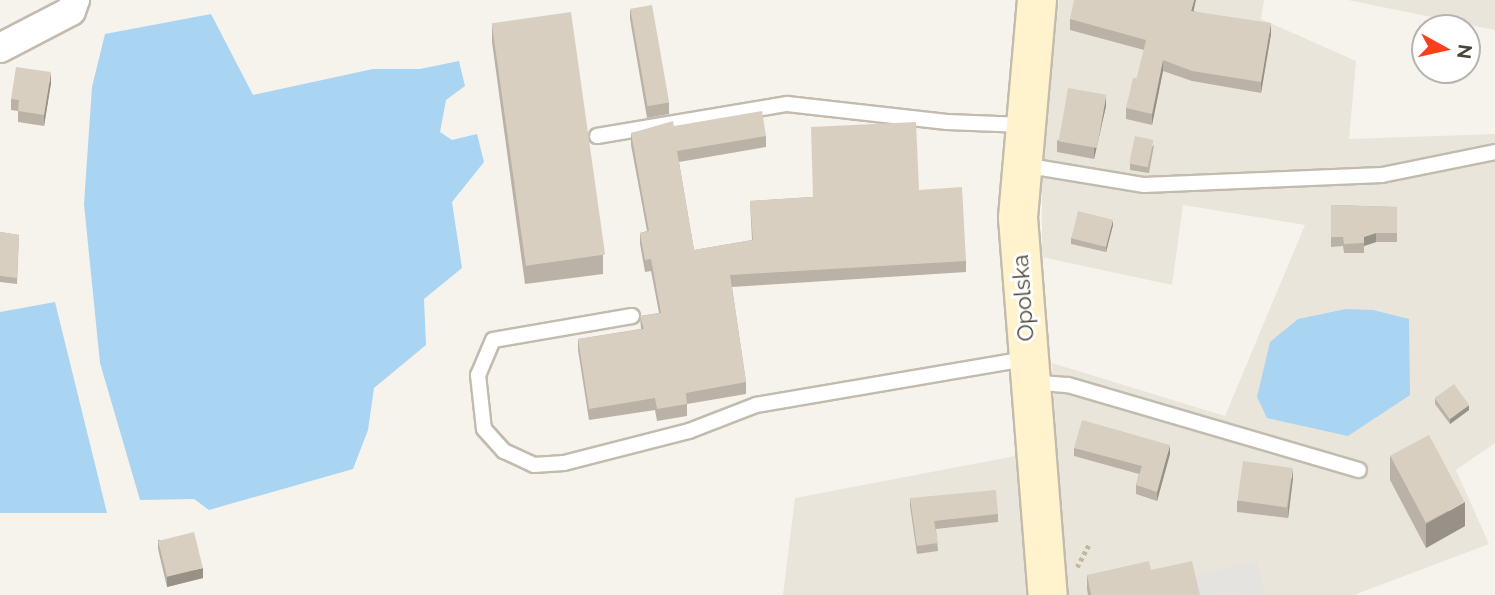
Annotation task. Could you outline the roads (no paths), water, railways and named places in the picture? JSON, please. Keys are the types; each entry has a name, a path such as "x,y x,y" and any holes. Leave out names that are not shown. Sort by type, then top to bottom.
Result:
{"street":[{"path":"0,48 71,10 75,0"},
{"name":"Opolska","path":"1037,0 1018,218 1048,595"}],"lane":[{"path":"597,136 787,104 947,122 1024,125"},
{"path":"1022,165 1089,179 1170,185 1382,175 1495,152"},
{"path":"632,316 493,340 478,374 484,429 503,451 534,465 564,463 688,431 756,405 1029,370 1068,385 1359,470"}],"water":[{"path":"211,14 253,95 373,69 420,69 459,61 465,86 446,100 440,132 452,140 477,134 484,162 452,202 462,268 424,299 426,345 374,388 368,430 353,469 209,510 194,499 140,500 100,363 84,204 92,87 105,34"},
{"path":"55,302 107,513 0,513 0,312"},
{"path":"1346,309 1373,310 1409,319 1410,395 1348,436 1267,418 1257,397 1270,342 1298,319"}]}
